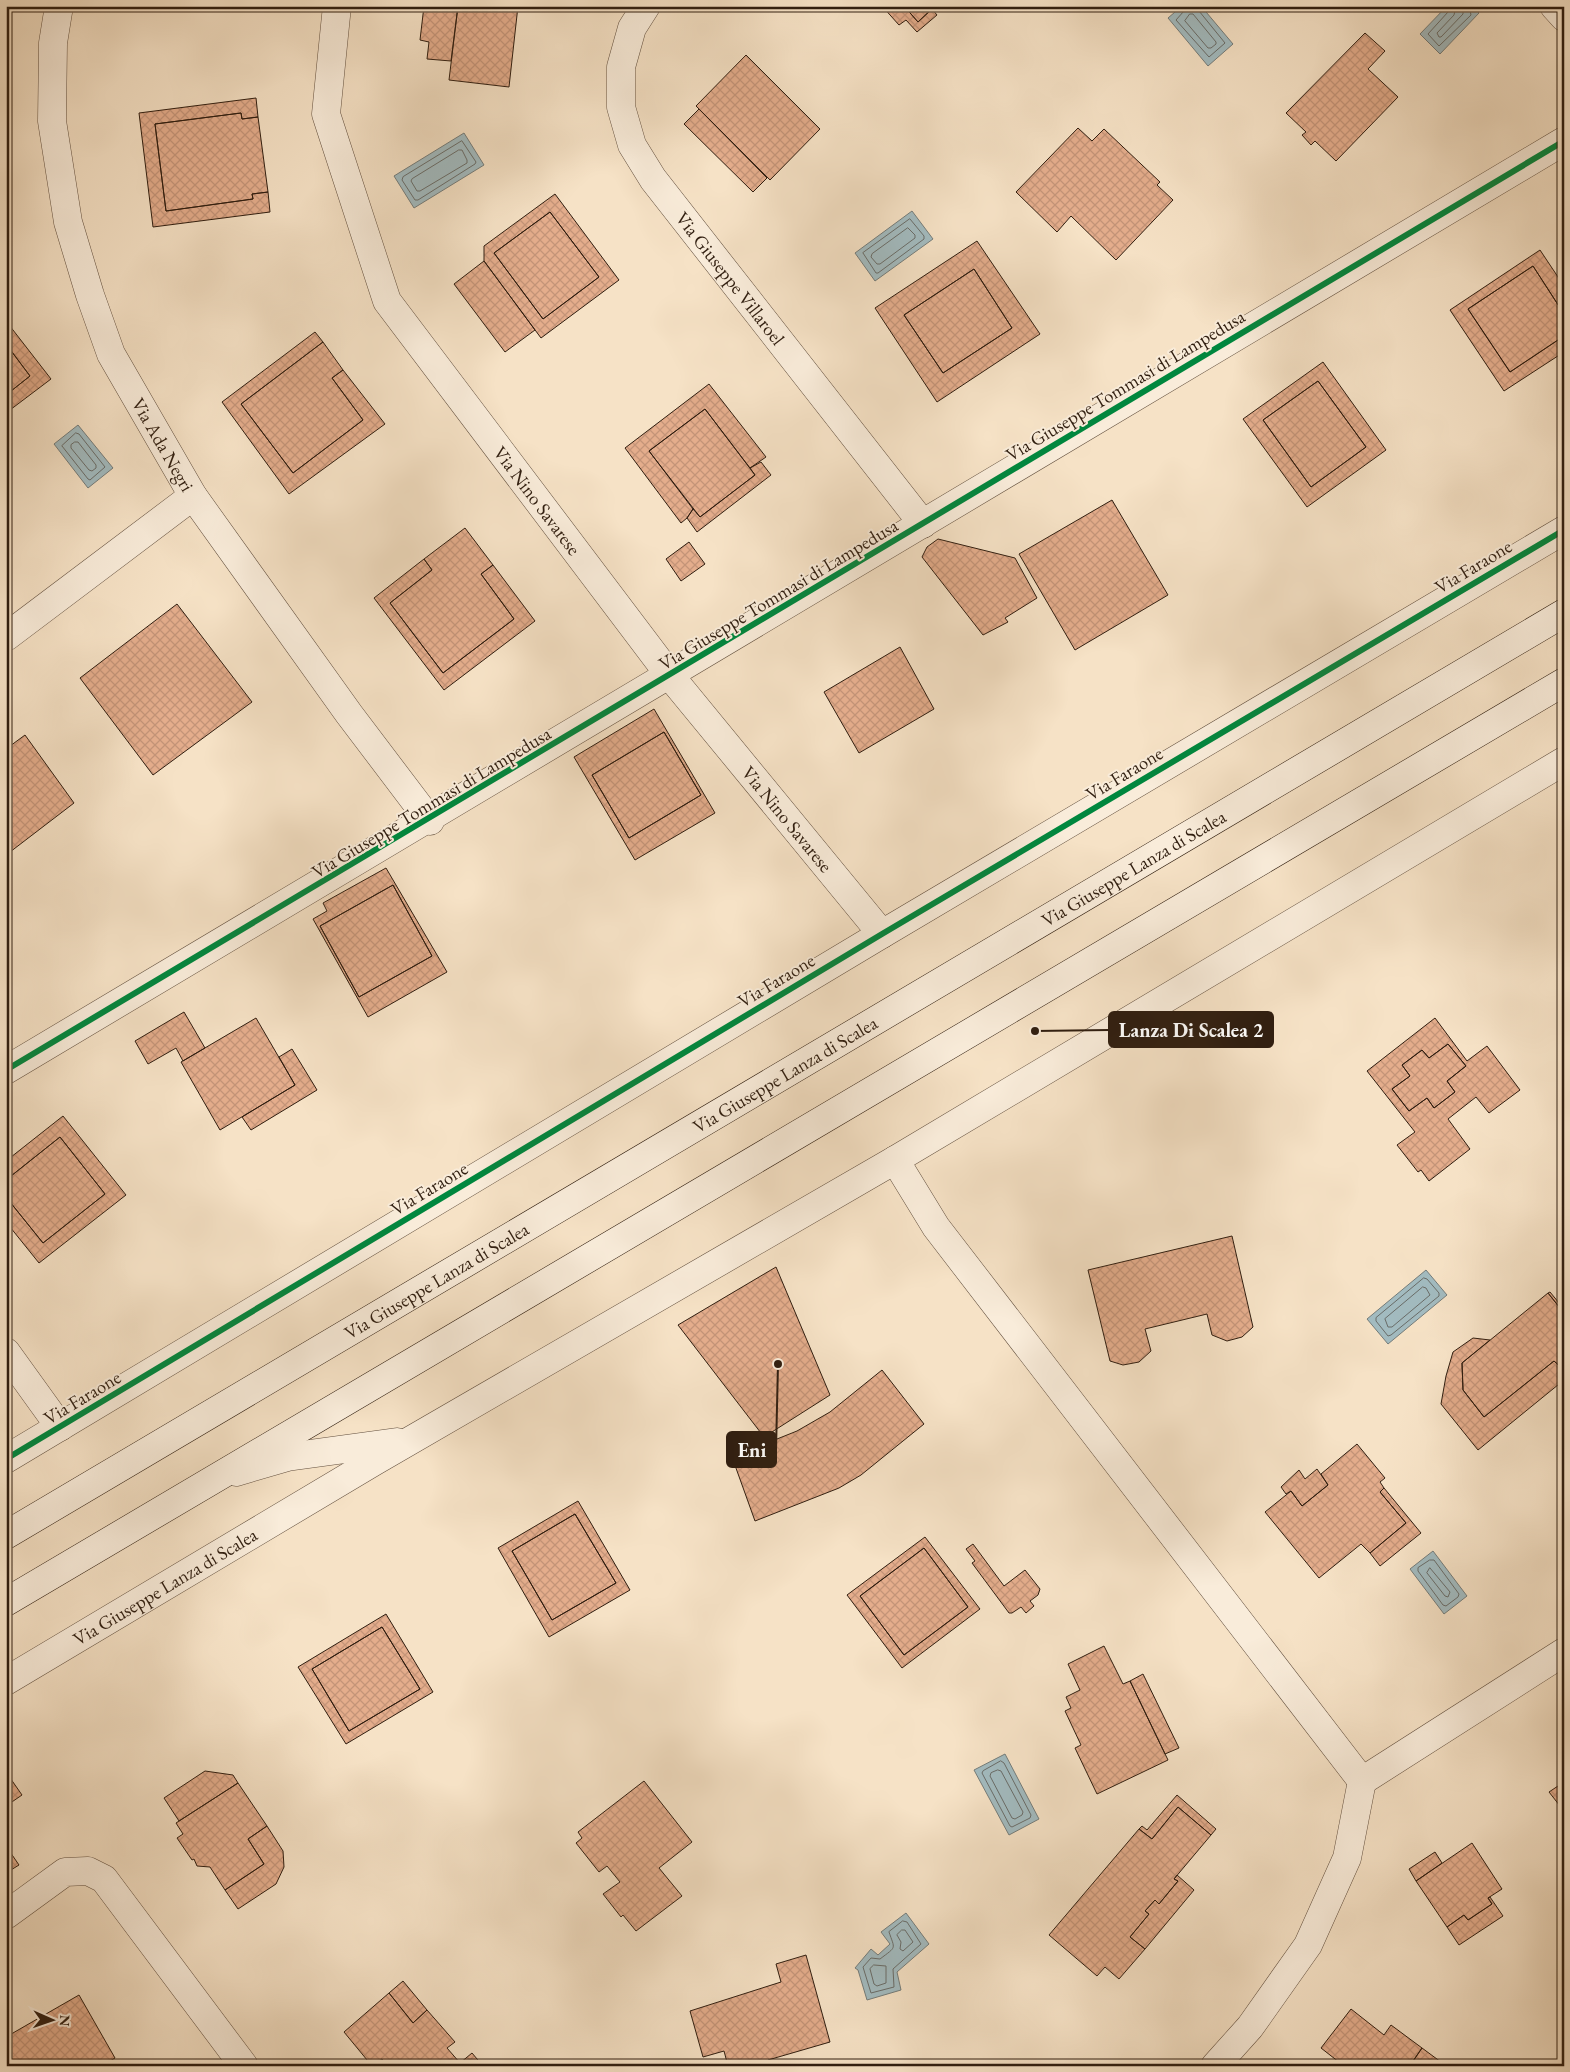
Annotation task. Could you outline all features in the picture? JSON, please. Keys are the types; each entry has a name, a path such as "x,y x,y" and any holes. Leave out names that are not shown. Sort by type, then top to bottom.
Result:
{"street":[{"name":"Via Ada Negri","path":"59,6 53,43 52,121 68,222 90,295 111,354 193,496 349,714 430,821"},
{"name":"Via Nino Savarese","path":"338,6 326,114 387,301 671,677 882,934"},
{"name":"Via Giuseppe Villaroel","path":"646,6 632,28 621,67 621,107 632,145 653,179 923,524"},
{"path":"1554,6 1564,17"},
{"name":"Via Giuseppe Tommasi di Lampedusa","path":"6,1070 430,821 1564,141"},
{"path":"6,637 193,496"},
{"name":"Via Faraone","path":"6,1459 882,934 1564,530"},
{"name":"Via Giuseppe Lanza di Scalea","path":"6,1535 1564,613"},
{"path":"6,1602 1564,682"},
{"name":"Via Giuseppe Lanza di Scalea","path":"6,1681 429,1430 895,1160 1564,761"},
{"path":"895,1160 942,1235 1362,1781"},
{"path":"6,1352 60,1427"},
{"path":"214,1480 249,1467 287,1457 389,1444 409,1439 429,1430"},
{"path":"1215,2066 1250,2027 1308,1945 1347,1858 1362,1781 1564,1652"},
{"path":"6,1915 65,1872 88,1871 104,1879 244,2066"}],"water":[{"path":"1182,6 1201,6 1233,44 1208,66 1168,18"},
{"path":"1447,6 1472,6 1479,13 1440,54 1420,34"},
{"path":"464,133 484,165 414,208 394,176"},
{"path":"912,211 933,239 875,281 855,253"},
{"path":"78,425 113,468 88,488 54,444"},
{"path":"1426,1270 1447,1295 1388,1344 1367,1319"},
{"path":"1433,1551 1467,1596 1444,1614 1410,1569"},
{"path":"1005,1754 1039,1819 1009,1835 974,1770"},
{"path":"906,1913 929,1944 897,1972 901,1990 867,2000 858,1970 855,1968 871,1949 878,1955 890,1944 881,1932"}],"building":[{"path":"424,6 458,6 451,61 427,59 429,42 420,40"},
{"path":"458,6 518,6 509,87 449,80"},
{"path":"882,6 904,6 918,22 932,9 937,15 917,32 906,20 899,25"},
{"path":"904,6 935,6 918,22"},
{"path":"1365,33 1385,51 1368,69 1398,97 1336,161 1315,141 1311,145 1302,135 1306,132 1286,113"},
{"path":"746,55 820,129 770,180 696,106"},
{"path":"256,98 258,117 242,119 241,113 155,124 166,211 253,199 252,194 268,192 270,212 153,227 139,113"},
{"path":"699,109 767,178 753,192 684,124"},
{"path":"241,113 242,119 258,117 268,192 252,194 253,199 166,211 155,124"},
{"path":"1078,128 1092,141 1104,129 1160,182 1157,185 1173,200 1116,260 1071,216 1057,232 1016,192"},
{"path":"555,194 619,280 541,338 484,261 484,246","holes":["550,212 599,277 543,319 494,253"]},
{"path":"550,212 599,277 543,319 494,253"},
{"path":"977,241 1040,334 937,402 875,308","holes":["974,269 1012,328 943,373 904,315"]},
{"path":"1540,250 1564,286 1564,314 1533,266 1468,309 1510,372 1564,336 1564,352 1504,391 1450,310"},
{"path":"484,261 535,330 505,352 454,284"},
{"path":"1533,266 1564,314 1564,336 1510,372 1468,309"},
{"path":"974,269 1012,328 943,373 904,315"},
{"path":"6,321 51,379 6,413 6,395 30,376 6,344"},
{"path":"315,332 323,342 241,404 293,473 363,420 332,378 343,370 385,424 289,494 222,402"},
{"path":"323,342 343,370 332,378 363,420 293,473 241,404"},
{"path":"6,344 30,376 6,395"},
{"path":"1323,362 1386,450 1307,507 1243,419","holes":["1318,381 1366,447 1311,487 1263,420"]},
{"path":"1318,381 1366,447 1311,487 1263,420"},
{"path":"709,384 766,457 750,468 705,409 649,451 693,509 681,523 625,448"},
{"path":"705,409 755,475 700,517 649,451"},
{"path":"761,462 771,475 697,532 687,518 693,509 700,517 755,475 750,468"},
{"path":"1112,500 1168,595 1075,650 1019,554"},
{"path":"465,528 493,565 481,574 514,619 443,673 390,603 432,570 424,559"},
{"path":"938,539 1015,558 1037,598 1005,618 1008,622 983,635 922,557 927,547"},
{"path":"689,542 705,564 681,581 666,559"},
{"path":"424,559 432,570 390,603 443,673 514,619 481,574 493,565 535,621 444,690 374,598"},
{"path":"177,604 252,702 153,775 80,678"},
{"path":"900,647 934,709 859,753 824,692"},
{"path":"654,709 715,813 635,860 574,757","holes":["664,732 701,795 629,838 592,775"]},
{"path":"664,732 701,795 629,838 592,775"},
{"path":"25,735 74,803 10,852 6,848 6,749"},
{"path":"386,868 447,972 368,1017 313,919 327,911 323,903","holes":["393,885 432,956 359,997 320,926"]},
{"path":"393,885 432,956 359,997 320,926"},
{"path":"184,1012 205,1048 183,1061 176,1048 148,1064 135,1041"},
{"path":"256,1018 295,1085 220,1130 181,1062"},
{"path":"1435,1018 1467,1061 1487,1046 1520,1090 1489,1113 1476,1097 1448,1119 1470,1149 1429,1181 1421,1170 1418,1172 1397,1145 1415,1132 1367,1071","holes":["1448,1044 1466,1066 1447,1081 1455,1092 1434,1108 1427,1098 1409,1111 1392,1089 1410,1076 1402,1065 1422,1050 1429,1058"]},
{"path":"1448,1044 1466,1066 1447,1081 1455,1092 1434,1108 1427,1098 1409,1111 1392,1089 1410,1076 1402,1065 1422,1050 1429,1058"},
{"path":"292,1049 317,1090 251,1130 242,1117 295,1085 279,1057"},
{"path":"63,1116 126,1195 39,1263 6,1222 6,1197 43,1243 105,1194 60,1137 6,1180 6,1161"},
{"path":"60,1137 105,1194 43,1243 6,1197 6,1180"},
{"path":"1232,1236 1253,1327 1242,1337 1227,1341 1212,1335 1207,1314 1145,1329 1151,1351 1139,1362 1123,1365 1110,1361 1088,1270"},
{"path":"776,1267 830,1395 764,1437 678,1325"},
{"path":"1550,1292 1564,1309 1564,1313 1548,1293"},
{"path":"1548,1293 1564,1313 1564,1370 1554,1361 1484,1417 1463,1390 1462,1363"},
{"path":"1473,1338 1490,1340 1462,1363 1463,1390 1484,1417 1554,1361 1564,1370 1564,1380 1478,1450 1441,1404 1453,1352"},
{"path":"882,1370 924,1424 861,1475 839,1488 755,1521 732,1457 797,1431 830,1412"},
{"path":"1357,1444 1385,1478 1380,1482 1384,1488 1380,1492 1406,1523 1370,1553 1361,1544 1319,1578 1265,1512 1291,1491 1302,1506 1328,1485 1321,1474"},
{"path":"1317,1469 1328,1485 1302,1506 1291,1491 1286,1494 1281,1487 1299,1470 1305,1479"},
{"path":"1384,1488 1421,1533 1380,1566 1370,1553 1406,1523 1380,1492"},
{"path":"578,1501 630,1590 549,1637 498,1548","holes":["575,1514 616,1583 552,1620 512,1551"]},
{"path":"575,1514 616,1583 552,1620 512,1551"},
{"path":"925,1537 980,1609 902,1668 847,1595","holes":["924,1548 968,1607 904,1655 860,1596"]},
{"path":"973,1544 1004,1586 1025,1570 1040,1589 1038,1595 1030,1601 1034,1606 1026,1613 1021,1607 1009,1613 972,1563 975,1561 966,1549"},
{"path":"924,1548 968,1607 904,1655 860,1596"},
{"path":"386,1614 433,1692 346,1744 298,1667","holes":["382,1627 420,1689 349,1731 312,1669"]},
{"path":"382,1627 420,1689 349,1731 312,1669"},
{"path":"1104,1646 1123,1684 1130,1681 1168,1760 1097,1794 1075,1748 1081,1745 1065,1711 1071,1708 1066,1697 1080,1690 1068,1664"},
{"path":"1143,1674 1179,1748 1165,1754 1130,1681"},
{"path":"205,1771 233,1775 238,1783 179,1821 164,1798"},
{"path":"6,1772 22,1795 6,1806"},
{"path":"644,1781 692,1842 659,1868 682,1896 636,1931 623,1915 621,1917 603,1894 620,1882 607,1866 599,1872 576,1843 582,1838 578,1832"},
{"path":"1564,1782 1564,1803 1560,1806 1549,1792"},
{"path":"238,1783 267,1826 248,1839 264,1864 225,1890 210,1867 197,1866 194,1859 192,1860 177,1838 183,1834 176,1823"},
{"path":"1177,1795 1216,1829 1211,1835 1178,1807 1152,1839 1139,1829 1142,1826 1147,1830"},
{"path":"1178,1807 1211,1835 1174,1879 1178,1881 1159,1904 1155,1900 1145,1911 1149,1914 1130,1937 1145,1949 1119,1979 1105,1967 1097,1976 1049,1935 1139,1829 1152,1839"},
{"path":"267,1826 283,1851 284,1867 276,1884 238,1909 225,1890 264,1864 248,1839"},
{"path":"1472,1843 1502,1889 1488,1898 1492,1904 1468,1920 1464,1915 1447,1927 1416,1881"},
{"path":"6,1846 19,1865 6,1873"},
{"path":"1435,1852 1442,1863 1416,1881 1409,1869"},
{"path":"1177,1875 1194,1890 1145,1949 1130,1937 1149,1914 1145,1911 1155,1900 1159,1904 1178,1881 1174,1879"},
{"path":"1490,1897 1503,1916 1459,1945 1447,1927 1464,1915 1468,1920 1492,1904 1488,1898"},
{"path":"806,1955 830,2042 768,2060 766,2066 728,2066 724,2051 703,2057 690,2011 781,1982 776,1964"},
{"path":"403,1981 427,2010 413,2023 389,1993"},
{"path":"389,1993 413,2023 427,2010 455,2042 447,2048 460,2063 472,2053 483,2066 388,2066 382,2059 372,2066 344,2032"},
{"path":"79,1995 115,2058 102,2066 6,2066 6,2037"},
{"path":"1351,2009 1384,2035 1391,2025 1422,2048 1410,2066 1344,2066 1321,2048"},
{"path":"1422,2048 1445,2065 1410,2065"}],"cycle path":[{"path":"6,1070 591,723 1564,141"},
{"path":"6,1459 882,934 1564,530"}],"place":[{"name":"Lanza Di Scalea 2","path":"1035,1031"},
{"name":"Eni","path":"778,1364"}]}
